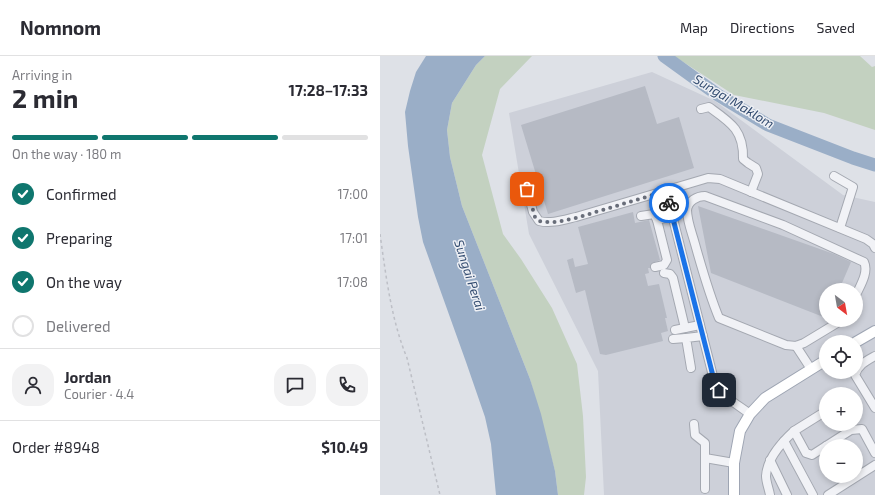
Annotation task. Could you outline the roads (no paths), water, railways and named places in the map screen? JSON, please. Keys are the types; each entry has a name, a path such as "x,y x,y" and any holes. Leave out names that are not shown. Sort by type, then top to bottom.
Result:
{"main road":[{"path":"863,338 875,331"},
{"path":"734,495 734,463 740,431 750,414 765,398 819,364"}],"street":[{"path":"701,110 709,107 736,128 743,148 743,158 748,164 756,168 758,174 751,192"},
{"path":"834,176 853,187 840,228"},
{"path":"527,189 535,217 539,221 556,222 576,218 708,178 720,179 866,239 873,244 875,248"},
{"path":"666,191 715,384 719,390 750,414"},
{"path":"831,327 804,344 796,346 786,345 719,318 711,297 690,227 687,209 691,201 699,196 705,196 783,225 864,262 866,271 861,283"},
{"path":"642,216 654,214 657,220 667,260 664,265 655,267"},
{"path":"657,220 672,216"},
{"path":"664,273 670,274 673,278 685,328"},
{"path":"674,330 700,325"},
{"path":"673,339 703,336"},
{"path":"686,338 691,368"},
{"path":"796,346 812,369"},
{"path":"875,356 857,369 855,375 875,408"},
{"path":"770,495 766,476 770,460 784,441 794,431 819,415"},
{"path":"694,424 695,435 705,443 705,489"},
{"path":"837,439 851,430 862,429 875,452"},
{"path":"794,431 806,453 812,455 819,450"},
{"path":"784,441 813,495"},
{"path":"705,458 734,463"},
{"path":"770,460 787,495"},
{"path":"828,495 838,492 875,465"}],"water":[{"name":"Sungai Perai","path":"426,56 485,56 476,65 452,103 447,130 450,157 462,206 530,379 541,414 555,471 558,495 496,495 491,444 485,417 423,242 418,217 408,146 405,112 416,72"}],"waterway":[{"name":"Sungai Maklom","path":"664,56 718,95 768,125 875,165"}]}
